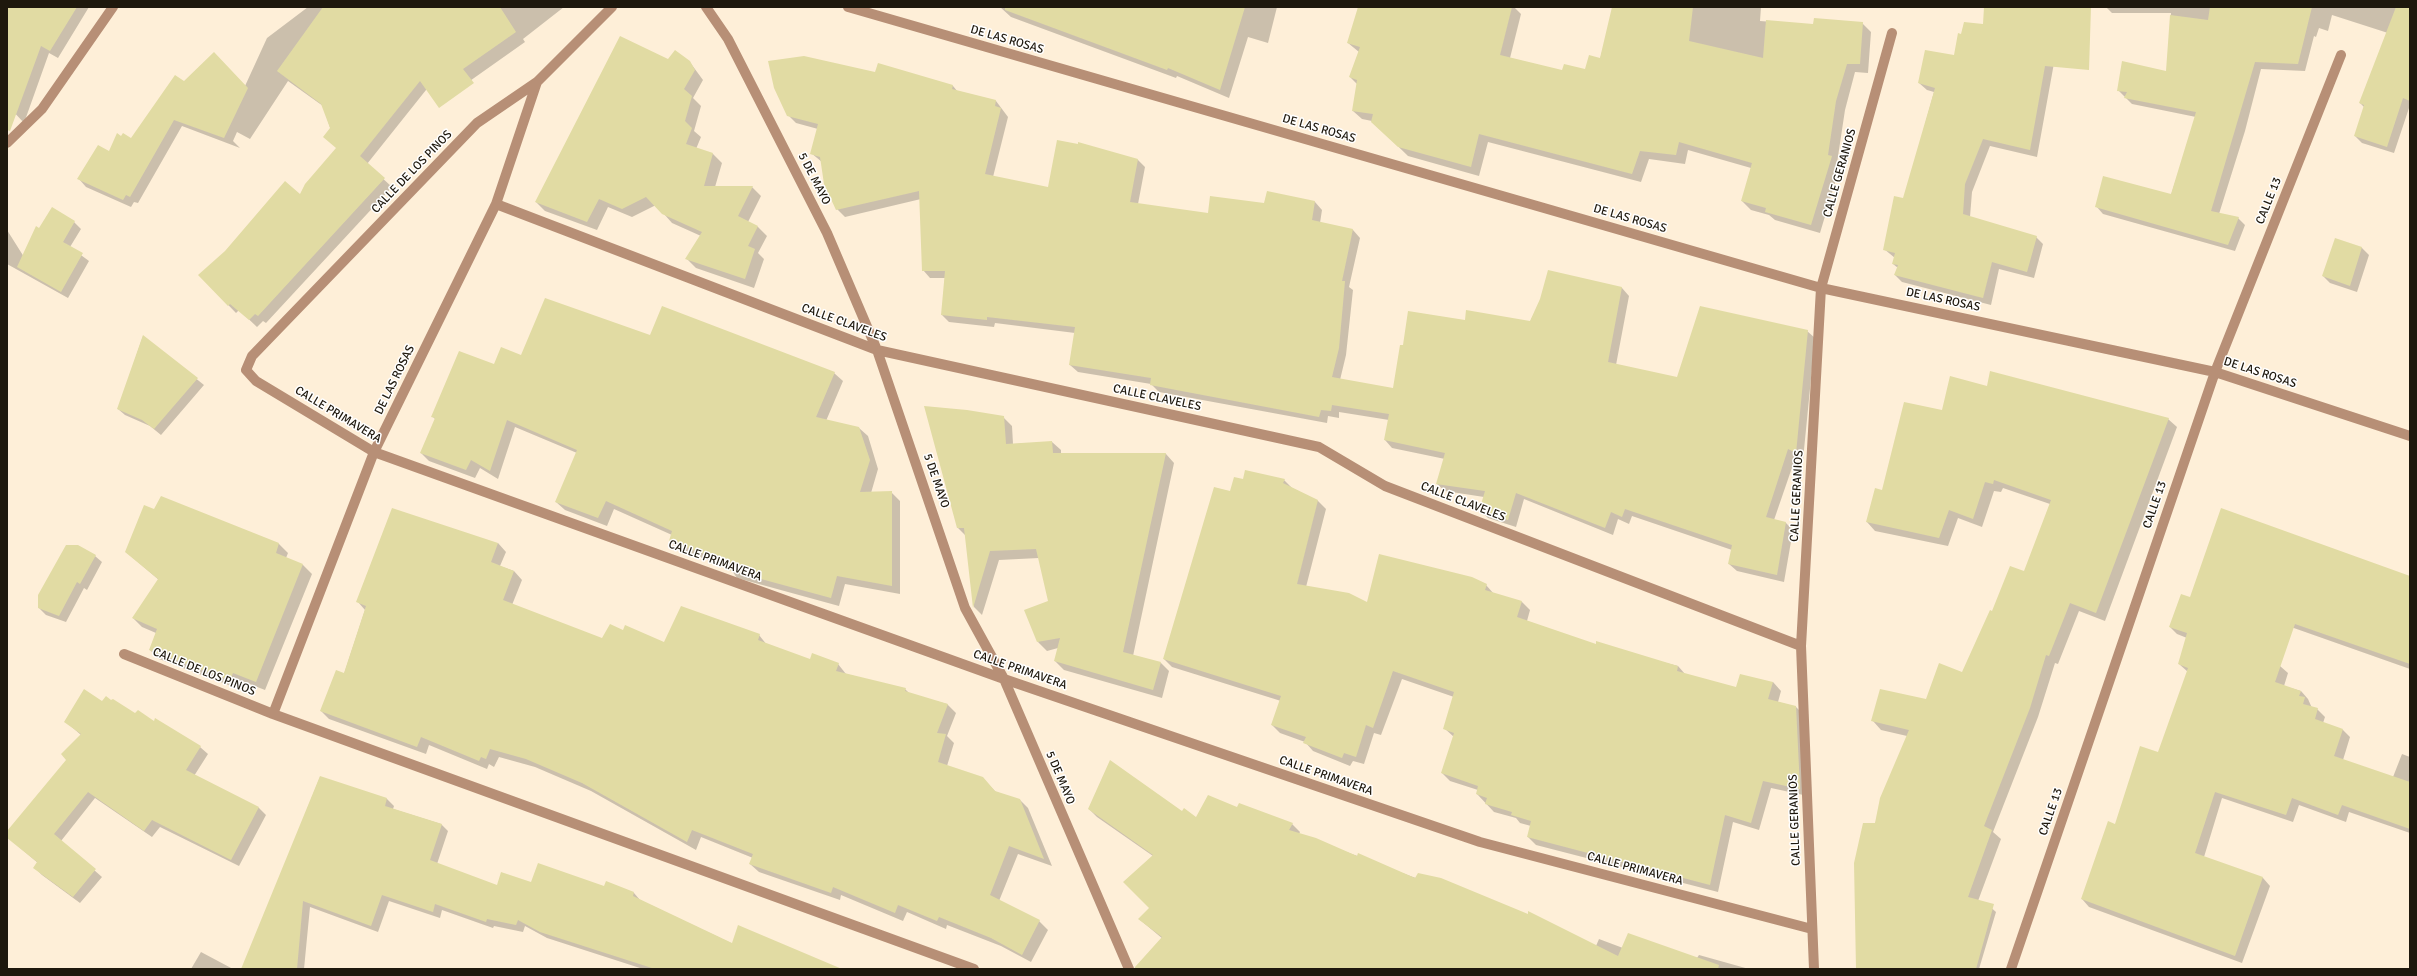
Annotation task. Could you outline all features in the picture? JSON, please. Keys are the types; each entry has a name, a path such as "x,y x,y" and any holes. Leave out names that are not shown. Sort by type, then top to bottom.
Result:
{"street":[{"path":"7,142 42,110 113,7"},
{"name":"CALLE DE LOS PINOS","path":"246,370 252,356 477,123 537,82 612,7"},
{"name":"5 DE MAYO","path":"706,7 728,40 827,233 877,350 965,608 1004,679 1129,969"},
{"name":"DE LAS ROSAS","path":"848,7 1821,288 2215,372 2410,436"},
{"name":"CALLE GERANIOS","path":"1814,969 1801,646 1821,288 1892,33"},
{"name":"CALLE 13","path":"2011,969 2215,372 2341,56"},
{"name":"DE LAS ROSAS","path":"274,714 374,452 496,204 537,82"},
{"name":"CALLE CLAVELES","path":"496,204 877,350 1319,447 1385,486 1801,646"},
{"name":"CALLE PRIMAVERA","path":"246,370 256,381 374,452 1004,679 1480,842 1812,929"},
{"name":"CALLE DE LOS PINOS","path":"124,654 274,714 974,969"}],"building":[{"path":"7,7 77,7 50,51 41,46 10,131 7,130"},
{"path":"323,7 500,7 516,32 463,69 474,83 439,108 420,81 360,156 385,178 258,316 255,314 249,320 230,304 228,306 198,275 225,251 285,181 300,194 305,184 336,148 323,137 330,128 321,104 277,71"},
{"path":"1005,7 1245,7 1220,90 1168,68 1167,70 1005,10"},
{"path":"1358,7 1512,7 1500,55 1562,70 1564,64 1585,69 1589,55 1600,58 1612,7 1693,7 1689,41 1763,58 1766,20 1813,24 1814,18 1863,22 1860,64 1847,64 1836,101 1828,155 1832,156 1811,225 1765,212 1766,208 1741,201 1752,163 1679,142 1676,155 1640,151 1632,174 1479,134 1471,167 1398,147 1371,122 1373,114 1352,111 1357,80 1349,77 1360,47 1347,43"},
{"path":"1984,7 2091,7 2089,70 2045,66 2030,150 1983,139 1965,184 1963,214 2037,236 2027,272 1992,262 1983,298 1894,275 1898,265 1892,264 1895,253 1883,250 1894,196 1903,198 1935,88 1918,83 1925,50 1954,55 1958,33 1961,34 1964,22 1983,24"},
{"path":"2210,7 2312,7 2298,64 2255,62 2211,211 2239,217 2228,245 2095,207 2103,176 2171,194 2196,112 2124,98 2127,92 2117,91 2122,61 2166,71 2170,15 2208,20"},
{"path":"2396,7 2410,7 2410,101 2403,98 2387,147 2354,136 2364,105 2359,103"},
{"path":"620,36 668,59 675,50 690,61 695,70 684,89 692,96 685,121 692,128 686,144 713,153 704,186 753,186 738,216 758,226 748,246 755,249 745,279 685,259 702,232 662,214 646,197 622,209 599,199 587,222 535,202"},
{"path":"214,52 248,88 224,138 174,120 130,197 126,195 123,200 77,179 98,145 109,151 117,133 121,136 123,133 131,138 175,75 184,81"},
{"path":"804,56 875,72 878,63 953,85 952,89 996,100 995,106 1001,108 985,174 1048,187 1057,140 1078,144 1078,142 1138,159 1130,202 1208,213 1210,196 1264,203 1267,191 1315,201 1312,220 1353,229 1342,281 1345,281 1339,348 1332,377 1393,388 1400,345 1403,345 1408,311 1465,320 1466,310 1530,321 1540,299 1548,270 1622,287 1608,362 1677,377 1700,306 1808,330 1796,453 1788,449 1766,517 1786,522 1777,575 1728,564 1732,545 1625,509 1622,517 1611,512 1605,528 1516,493 1508,520 1479,511 1485,491 1436,484 1445,453 1384,440 1389,414 1332,405 1331,411 1321,410 1319,417 1150,385 1151,378 1069,365 1075,327 987,317 987,320 941,315 945,271 922,271 919,191 836,210 824,184 820,157 810,154 818,124 787,116 774,88 768,61"},
{"path":"52,207 75,221 63,242 83,253 61,292 17,267 36,226 39,228"},
{"path":"2335,238 2362,247 2350,286 2322,276"},
{"path":"545,298 650,335 662,306 835,372 816,417 859,427 870,460 860,492 892,491 892,586 837,576 831,598 728,570 730,563 669,541 672,531 606,501 598,518 555,502 577,450 507,420 490,471 471,460 466,470 420,453 435,418 431,417 459,351 494,364 501,347 521,355"},
{"path":"143,335 198,378 154,429 142,420 117,409"},
{"path":"1990,371 2169,418 2096,613 2070,603 2049,656 2046,655 2030,708 1984,826 1992,830 1968,897 1994,904 1976,969 1856,969 1854,863 1863,823 1875,823 1880,798 1909,730 1871,721 1880,689 1926,699 1939,663 1962,672 1990,610 1992,611 2010,566 2024,571 2051,500 1994,480 1993,484 1985,482 1973,519 1949,510 1939,538 1866,522 1875,488 1882,490 1904,402 1942,410 1950,376 1987,386"},
{"path":"924,406 967,410 1004,416 1006,444 1052,441 1053,453 1166,453 1123,652 1161,662 1153,690 1054,661 1060,638 1037,642 1024,610 1048,601 1036,549 990,551 973,608 964,528 957,528"},
{"path":"1245,470 1285,479 1283,483 1318,500 1297,584 1349,593 1367,602 1379,554 1472,577 1487,584 1485,590 1522,601 1517,617 1596,644 1596,641 1678,666 1677,671 1736,687 1740,674 1773,682 1768,699 1796,706 1800,789 1763,781 1751,823 1725,815 1710,885 1527,837 1531,821 1511,815 1512,812 1485,804 1487,798 1476,794 1478,786 1441,773 1454,733 1443,729 1454,692 1393,671 1373,728 1366,725 1356,757 1344,753 1342,758 1303,743 1306,737 1271,725 1281,696 1163,659 1214,487 1230,491 1234,477 1243,479"},
{"path":"161,496 279,543 276,553 303,564 256,682 233,673 230,680 149,650 157,629 132,618 158,579 125,552 144,505 154,509"},
{"path":"392,508 498,543 491,562 514,571 503,600 602,638 610,624 623,630 625,625 664,642 681,606 760,634 758,640 810,659 812,653 839,663 836,671 906,688 905,691 948,704 937,733 946,734 938,762 983,777 995,791 1020,799 1044,859 1009,846 990,895 1040,920 1022,955 991,938 939,917 937,921 898,905 895,913 833,887 831,893 749,864 753,854 692,830 687,842 582,783 526,759 490,749 486,759 481,757 479,761 421,737 417,747 320,711 336,670 344,673 366,606 356,602"},
{"path":"2221,508 2410,576 2410,664 2295,624 2275,682 2301,691 2299,696 2305,697 2303,704 2318,708 2315,719 2343,729 2334,756 2410,782 2410,829 2342,805 2338,815 2292,798 2286,815 2215,792 2195,853 2263,877 2235,956 2081,899 2108,821 2115,824 2140,746 2158,752 2188,668 2178,664 2187,633 2169,627 2181,594 2190,597"},
{"path":"66,545 78,545 96,555 80,584 77,582 59,616 38,608 38,595"},
{"path":"84,689 102,701 106,696 135,713 138,710 154,721 155,718 201,746 186,770 259,807 231,860 152,820 144,831 88,792 54,834 96,869 73,897 33,868 37,862 7,838 7,831 66,760 61,754 81,734 64,722"},
{"path":"1110,760 1182,811 1184,808 1196,817 1208,795 1237,807 1239,803 1293,823 1289,830 1316,838 1357,856 1358,853 1415,878 1418,873 1441,878 1528,914 1528,911 1618,956 1628,933 1719,965 1718,969 1135,969 1135,967 1162,937 1138,919 1149,908 1123,882 1153,855 1088,809"},
{"path":"320,776 387,798 385,806 442,824 430,860 497,885 501,872 531,882 538,863 604,886 606,881 634,892 633,896 732,943 738,925 842,969 655,969 540,932 518,920 516,925 487,919 486,922 435,904 433,912 382,895 371,926 303,901 297,969 241,969"}]}
